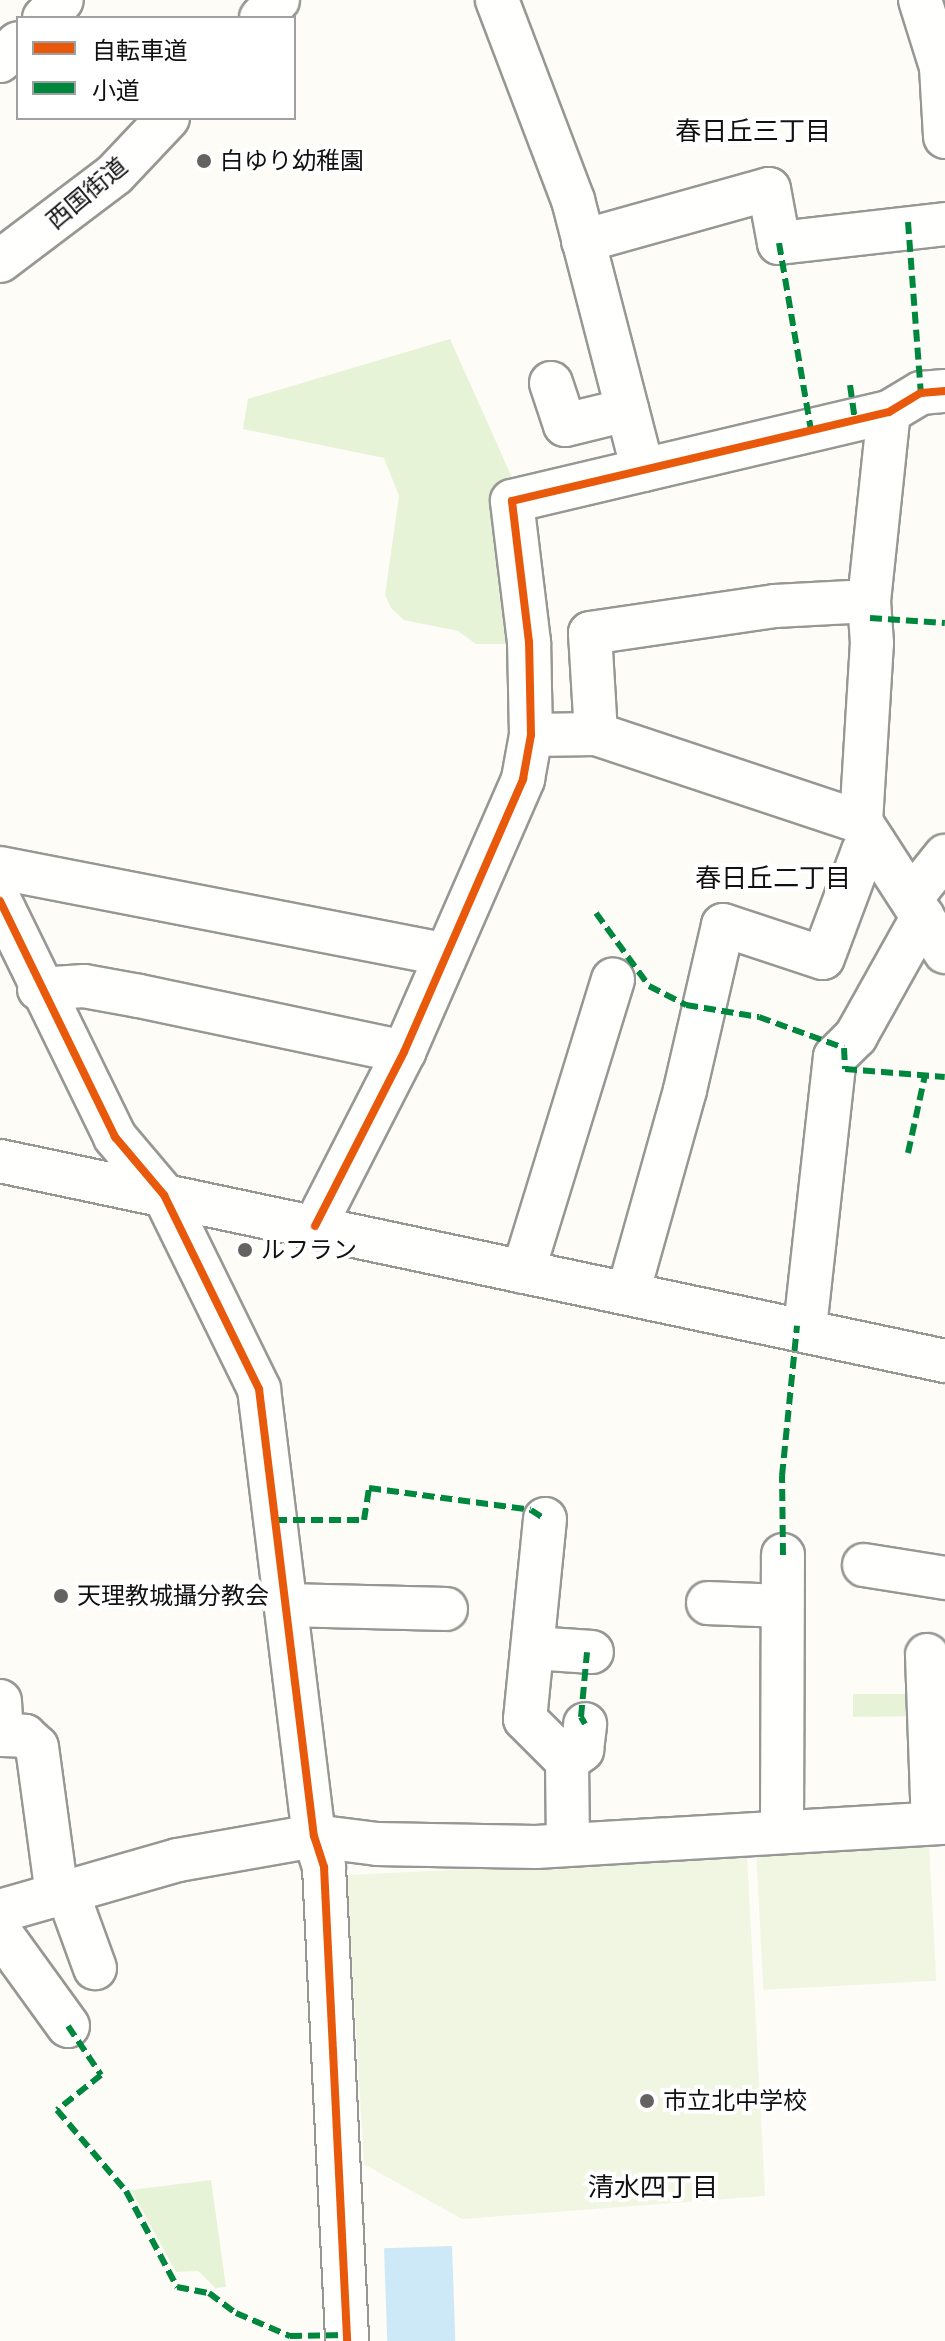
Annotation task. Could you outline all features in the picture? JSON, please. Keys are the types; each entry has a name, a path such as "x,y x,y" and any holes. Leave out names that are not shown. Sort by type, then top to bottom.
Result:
{"street":[{"path":"46,16 62,0"},
{"path":"263,16 278,0"},
{"path":"497,0 573,200 643,470"},
{"path":"920,0 941,67 945,137"},
{"path":"0,61 16,45"},
{"name":"西国街道","path":"0,261 115,174 166,120"},
{"path":"583,241 769,189 779,243 945,224"},
{"path":"551,383 565,425 627,410"},
{"path":"315,1226 404,1052 523,779 531,735 529,642 512,501 889,412 921,393 945,391"},
{"path":"628,1293 685,1090 723,925 823,958 863,851 868,832 872,643 869,601 889,412"},
{"path":"596,734 590,633 775,606 869,601"},
{"path":"531,735 596,734 868,832 945,952"},
{"path":"805,1328 835,1057 856,1036 945,856"},
{"path":"0,868 446,955"},
{"path":"0,901 39,989 115,1137 164,1195 259,1389 314,1836 324,1867 347,2341"},
{"path":"523,1272 613,980"},
{"path":"39,989 84,986 126,993 404,1052"},
{"path":"0,1161 523,1272 805,1328 945,1361"},
{"path":"545,1519 525,1719 567,1761 568,1844"},
{"path":"782,1832 783,1555"},
{"path":"864,1565 945,1578"},
{"path":"708,1603 782,1606"},
{"path":"286,1605 446,1609"},
{"path":"533,1648 592,1652"},
{"path":"0,1911 165,1863 314,1836 377,1844 568,1844 939,1823 927,1655"},
{"path":"0,1701 2,1735 25,1736 37,1747 63,1895 95,1968"},
{"path":"567,1761 582,1750 585,1724"},
{"path":"0,1932 68,2026"}],"green space":[{"path":"450,339 518,491 522,644 476,644 458,631 404,620 391,608 385,595 399,496 384,458 243,429 248,399"},
{"path":"853,1694 924,1694 914,1716 853,1717"},
{"path":"929,1844 936,1981 763,1990 756,1853"},
{"path":"747,1856 765,2196 462,2219 364,2164 347,1875"},
{"path":"211,2180 226,2287 215,2288 198,2271 176,2272 131,2190"}],"water":[{"path":"452,2246 455,2341 387,2341 384,2248"}],"marked path":[{"path":"908,222 921,393"},
{"path":"779,243 811,430"},
{"path":"850,385 855,420"},
{"path":"870,618 945,623"},
{"path":"596,913 649,986 686,1005 759,1017 844,1048 845,1069 945,1077"},
{"path":"908,1153 925,1075"},
{"path":"783,1555 782,1476 797,1326"},
{"path":"275,1520 364,1520 369,1488 531,1510 545,1519"},
{"path":"585,1724 581,1717 587,1652"},
{"path":"68,2026 101,2075 57,2110 126,2191 177,2287 209,2293 236,2313 290,2336 347,2335"}],"cycle path":[{"path":"315,1226 404,1052 523,779 531,735 529,642 512,501 889,412 921,393 945,391"},
{"path":"0,901 115,1137 164,1195 259,1389 314,1836 324,1867 347,2341"}],"place":[{"name":"白ゆり幼稚園","path":"204,161"},
{"name":"ルフラン","path":"245,1250"},
{"name":"天理教城攝分教会","path":"61,1596"},
{"name":"市立北中学校","path":"647,2101"}],"district":[{"name":"春日丘三丁目","path":"753,131"},
{"name":"春日丘二丁目","path":"773,878"},
{"name":"清水四丁目","path":"653,2187"}]}
